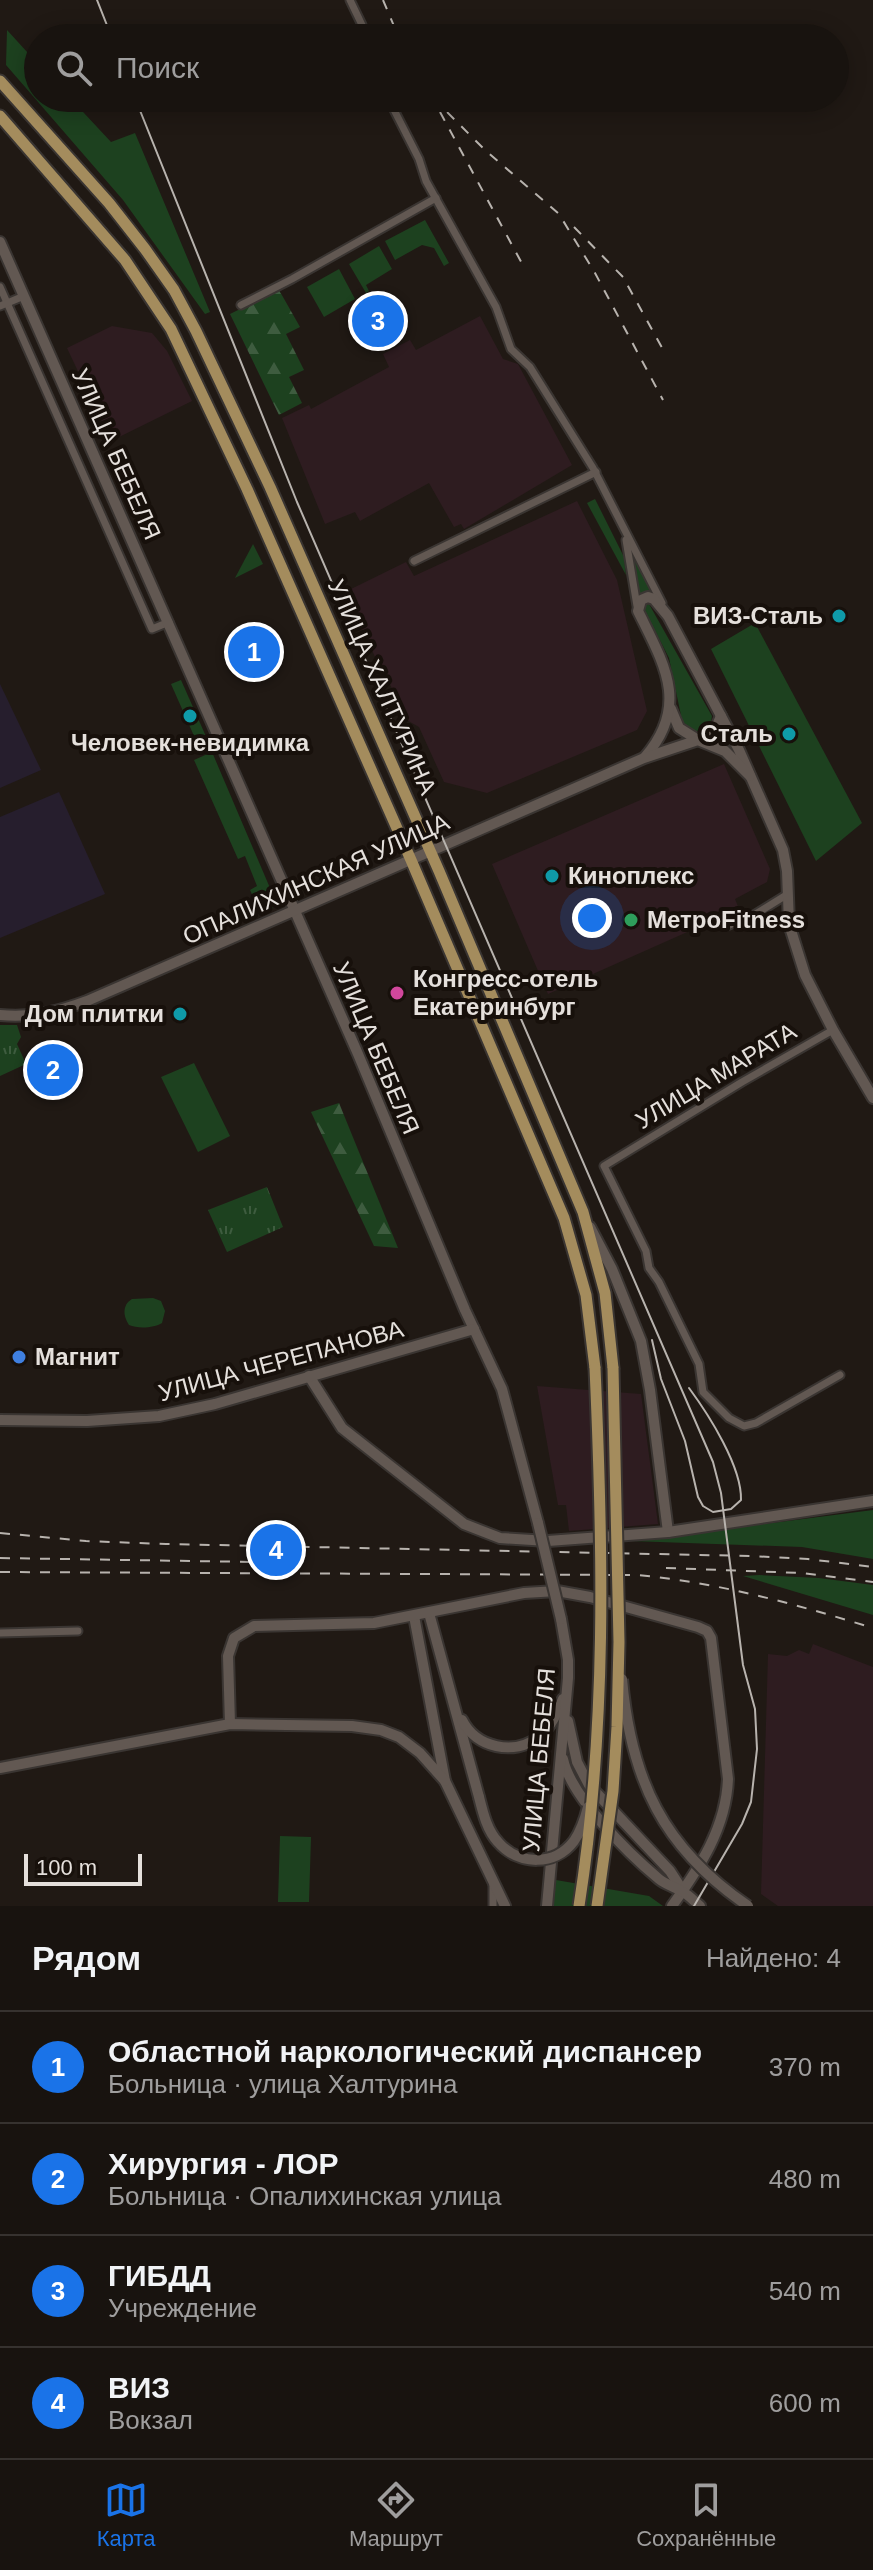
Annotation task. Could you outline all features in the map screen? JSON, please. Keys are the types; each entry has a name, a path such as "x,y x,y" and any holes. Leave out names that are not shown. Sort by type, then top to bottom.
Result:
{"main road":[{"name":"УЛИЦА ХАЛТУРИНА","path":"0,81 24,108"},
{"name":"УЛИЦА ХАЛТУРИНА","path":"28,112 109,203 174,290 196,331 270,487 430,851 583,1212 605,1293 613,1368 619,1642 613,1791 597,1906"},
{"name":"УЛИЦА ХАЛТУРИНА","path":"0,116 125,260 171,329 253,503 411,860 564,1218 586,1295 595,1368 601,1642 597,1762 579,1906"},
{"name":"УЛИЦА БЕБЕЛЯ","path":"0,242 169,622 502,1389 538,1523 568,1660 567,1705 547,1906"},
{"path":"644,758 659,741 667,725 670,708 668,679 638,611 641,600 648,597 654,599 668,616 750,776 783,850 789,924 805,975 873,1098"},
{"path":"670,708 679,728 725,751 750,776"},
{"path":"698,740 715,730 721,716"},
{"name":"ОПАЛИХИНСКАЯ УЛИЦА","path":"0,1015 19,1017 67,1009 644,758 698,740"},
{"path":"583,1212 612,1269 641,1341 668,1532"},
{"name":"УЛИЦА ЧЕРЕПАНОВА","path":"0,1420 92,1421 159,1416 215,1404 474,1329"},
{"path":"309,1376 342,1428 464,1524 500,1538 548,1541 668,1532 873,1501"},
{"path":"230,1724 228,1656 234,1638 248,1628 265,1624 374,1623 524,1593 557,1591 590,1597 707,1631 713,1653 728,1794 715,1836 672,1906"},
{"path":"429,1613 484,1817 497,1841 518,1857 543,1860 567,1849 576,1839 587,1810 597,1762"},
{"path":"414,1616 445,1781 505,1906"},
{"path":"619,1642 633,1752 651,1800 686,1853 748,1906"},
{"path":"455,1707 466,1728 477,1739 501,1747 527,1744 550,1726 564,1698 568,1678"},
{"path":"567,1705 573,1745 582,1775 670,1871 683,1891 700,1906"},
{"path":"0,1768 230,1724 352,1726 381,1730 409,1743 445,1781"},
{"path":"562,1745 565,1767 577,1793 660,1880 683,1891"}],"street":[{"path":"350,0 362,24"},
{"path":"395,112 419,159 426,181 496,307 511,349 530,367 596,472 668,616"},
{"path":"241,305 436,198"},
{"path":"0,287 4,305 152,629 169,622"},
{"path":"4,305 24,296"},
{"path":"414,561 596,472"},
{"path":"625,534 638,611"},
{"path":"727,926 754,915 788,894"},
{"name":"УЛИЦА МАРАТА","path":"833,1030 604,1166 646,1251 649,1268 659,1282 699,1364 703,1392 723,1412 744,1426 756,1423 840,1375"},
{"path":"0,1633 78,1631"},
{"path":"493,1884 493,1906"}],"shaded area":[{"path":"480,316 503,359 518,364 572,465 464,529 461,524 454,527 429,483 360,521 355,512 325,524 282,418 309,405 311,409 389,367 383,354 410,340 416,350"},
{"path":"112,326 152,333 167,351 192,401 111,441 67,348"},
{"path":"577,501 617,580 647,711 637,730 487,793 444,782 419,727 405,719 380,661 375,657 348,598 351,589 406,562 414,576"},
{"path":"0,684 41,770 0,788"},
{"path":"724,764 770,869 767,882 735,899 739,909 548,994 492,864"},
{"path":"59,792 105,894 0,938 0,817"},
{"path":"537,1386 641,1394 658,1524 569,1531 566,1505 558,1505"},
{"path":"813,1644 873,1667 873,1906 778,1906 761,1894 768,1654 787,1656 799,1650 809,1654"}],"green space":[{"path":"7,30 24,49 24,86 6,65"},
{"path":"47,112 83,112 111,142 135,133 210,312 205,314 123,200"},
{"path":"425,220 449,263 444,266 434,248 422,245 395,260 385,241"},
{"path":"379,246 392,269 366,285 369,291 366,293 349,264"},
{"path":"339,269 355,299 324,317 307,287"},
{"path":"279,290 300,327 286,334 304,370 289,377 302,403 279,415 230,314"},
{"path":"595,499 624,557 626,575 587,503"},
{"path":"253,544 263,564 235,578"},
{"path":"634,556 653,593 645,592 637,597"},
{"path":"649,604 712,716 710,724 704,729 688,731 683,725 669,658 645,611 644,606"},
{"path":"755,623 862,823 816,861 711,649"},
{"path":"181,680 208,741 198,745 171,684"},
{"path":"212,752 273,895 273,908 261,914 250,890 257,886 245,856 238,859 194,760"},
{"path":"0,1025 17,1025 21,1037 17,1044 26,1064 0,1076"},
{"path":"194,1063 230,1136 198,1152 161,1077"},
{"path":"339,1103 398,1248 374,1246 311,1112"},
{"path":"267,1187 283,1227 227,1252 208,1210"},
{"path":"153,1298 161,1301 165,1311 162,1323 146,1327 129,1325 124,1311 132,1299"},
{"path":"873,1510 873,1559 802,1547 631,1541"},
{"path":"743,1576 873,1585 873,1615"},
{"path":"280,1836 311,1837 309,1902 278,1902"},
{"path":"556,1880 649,1896 663,1906 553,1906"}],"tram line":[{"path":"97,0 106,24"},
{"path":"141,112 297,502 713,1462 721,1493 743,1665 755,1709 757,1749 751,1802 742,1824 694,1906"},
{"path":"652,1340 661,1379 685,1441 698,1497 703,1506 713,1512 731,1509 741,1500 736,1472 715,1427 689,1388"}],"railway":[{"path":"383,0 393,24"},
{"path":"440,112 525,269"},
{"path":"447,112 485,150 559,214 595,273 663,400"},
{"path":"574,227 623,277 666,355"},
{"path":"0,1533 166,1544 751,1556 873,1567"},
{"path":"0,1558 254,1562"},
{"path":"666,1568 802,1573 873,1582"},
{"path":"0,1572 636,1575 756,1595 873,1628"}],"place":[{"name":"ГИБДД","path":"378,321"},
{"name":"ВИЗ-Сталь","path":"839,616"},
{"name":"Областной наркологический диспансер","path":"254,652"},
{"name":"Человек-невидимка","path":"190,716"},
{"name":"Сталь","path":"789,734"},
{"name":"Киноплекс","path":"552,876"},
{"name":"МетроFitness","path":"631,920"},
{"name":"Конгресс-отель Екатеринбург","path":"397,993"},
{"name":"Дом плитки","path":"180,1014"},
{"name":"Хирургия - ЛОР","path":"53,1070"},
{"name":"Магнит","path":"19,1357"},
{"name":"ВИЗ","path":"276,1550"}]}
